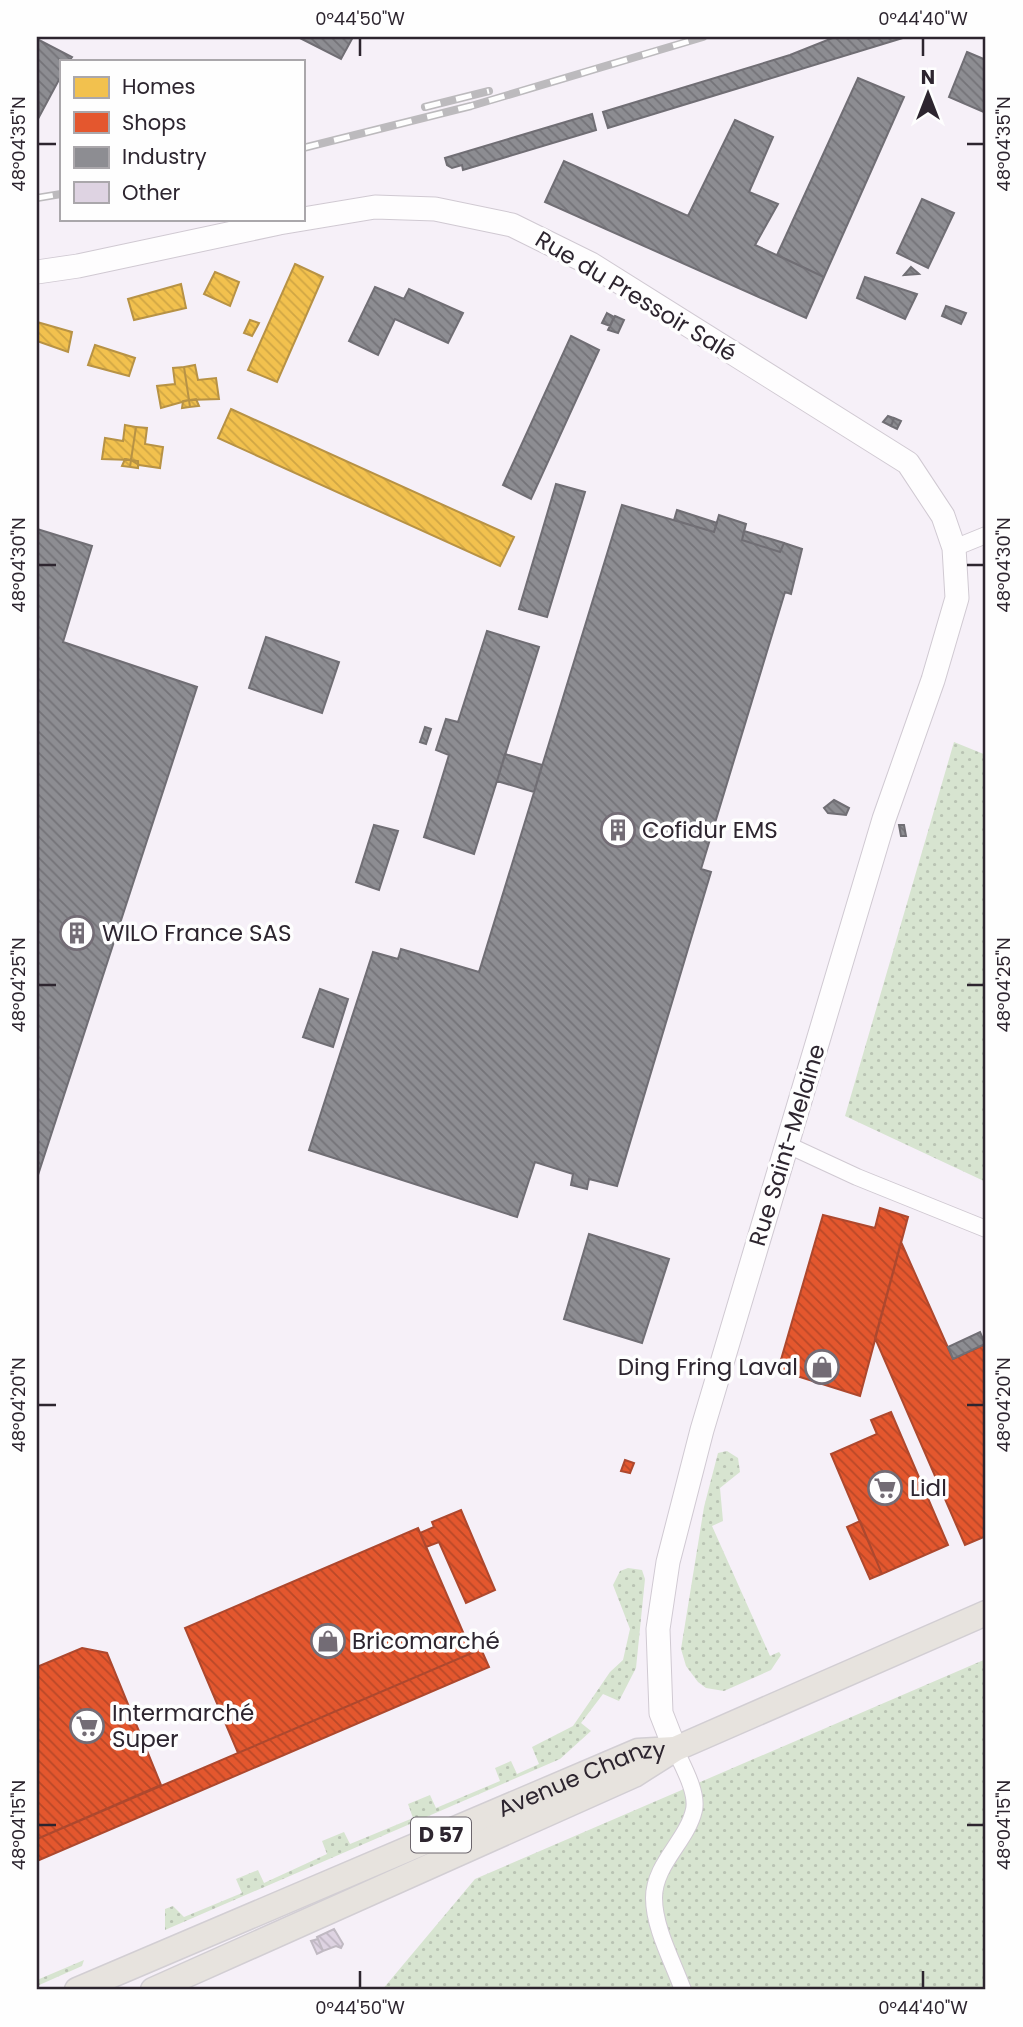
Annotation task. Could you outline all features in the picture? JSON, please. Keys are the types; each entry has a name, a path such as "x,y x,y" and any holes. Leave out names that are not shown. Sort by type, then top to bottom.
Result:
{"main road":[{"name":"Rue du Pressoir Salé","path":"304,219 375,207 435,209 512,225 591,264 908,463 943,516 954,548"},
{"name":"Rue du Pressoir Salé","path":"37,272 78,266 297,220"},
{"name":"Rue Saint-Melaine","path":"675,1749 661,1713 660,1692 659,1619 668,1562 702,1430 884,819 933,680 957,598 954,548"},
{"name":"D 57","path":"675,1749 986,1613"},
{"name":"Avenue Chanzy","path":"77,1990 639,1751 675,1749"},
{"name":"Avenue Chanzy","path":"153,1990 646,1769 675,1749"}],"street":[{"path":"954,548 986,535"},
{"path":"788,1145 857,1177 986,1229"},
{"path":"675,1749 691,1787 694,1809 657,1881 654,1898 659,1922 683,1990"}],"green space":[{"path":"954,742 986,755 986,1182 845,1116"},
{"path":"727,1451 738,1458 740,1472 720,1488 723,1521 712,1526 770,1656 779,1652 781,1655 771,1670 724,1691 706,1688 698,1682 686,1666 681,1649 704,1507 718,1453"},
{"path":"628,1568 642,1570 645,1579 636,1668 619,1701 603,1694 581,1723 591,1731 560,1759 165,1930 165,1909 173,1906 184,1917 242,1893 236,1879 258,1870 264,1883 327,1854 322,1841 344,1832 350,1844 413,1818 408,1804 430,1795 436,1808 500,1781 495,1768 511,1761 517,1774 539,1764 532,1747 573,1726 610,1672 623,1660 630,1629 613,1585 620,1571"},
{"path":"986,1659 986,1990 382,1990 475,1879"},
{"path":"84,1960 82,1966 37,1986 37,1980"}],"building: Homes":[{"path":"295,264 323,277 277,382 248,370"},
{"path":"215,272 239,282 230,306 204,294"},
{"path":"181,284 186,308 134,320 128,299"},
{"path":"250,320 259,323 252,336 244,333"},
{"path":"37,322 72,332 68,352 37,341"},
{"path":"95,345 135,358 129,376 88,365"},
{"path":"195,365 198,380 216,378 219,399 189,400 184,367"},
{"path":"184,367 189,400 161,408 157,386 175,384 173,368"},
{"path":"196,399 199,406 190,407 189,400"},
{"path":"189,400 190,407 182,408 183,401"},
{"path":"231,409 514,537 500,566 218,438"},
{"path":"125,425 136,427 131,460 102,459 105,438 123,441"},
{"path":"136,427 147,428 145,444 163,447 160,468 139,465 131,460"},
{"path":"125,459 131,460 130,467 122,466"},
{"path":"131,460 138,461 138,468 130,467"}],"building: Shops":[{"path":"880,1208 908,1217 860,1396 778,1370 823,1215 875,1228"},
{"path":"901,1242 953,1359 986,1344 986,1536 965,1545 875,1338"},
{"name":"Lidl","path":"891,1412 948,1545 882,1574 831,1454 877,1434 871,1420"},
{"path":"625,1460 634,1463 630,1473 621,1471"},
{"path":"461,1510 495,1590 466,1603 439,1542 426,1547 420,1533 434,1527 432,1522"},
{"path":"860,1521 882,1574 870,1579 847,1527"},
{"name":"Bricomarché","path":"418,1528 472,1653 238,1753 185,1628"},
{"name":"Intermarché Super","path":"82,1648 107,1653 161,1785 37,1839 37,1667"},
{"path":"481,1649 489,1667 37,1861 37,1839"}],"building: Industry":[{"path":"298,37 353,37 341,59"},
{"path":"835,37 906,37 608,128 603,112 790,55"},
{"path":"37,39 72,57 70,60 60,60 60,78 39,117"},
{"path":"967,52 986,60 986,113 949,97"},
{"path":"858,78 904,97 824,277 777,255"},
{"path":"592,114 596,130 463,170 462,165 452,168 447,165 445,158"},
{"path":"735,120 773,137 749,192 778,204 755,245 824,277 806,318 545,202 564,161 688,216"},
{"path":"922,199 954,213 928,268 897,253"},
{"path":"911,267 919,274 904,275"},
{"path":"865,277 917,294 905,319 857,298"},
{"path":"375,287 404,299 409,289 463,313 448,343 395,319 378,355 349,341"},
{"path":"946,306 966,313 961,324 942,316"},
{"path":"607,313 614,317 610,326 602,323"},
{"path":"615,316 624,320 618,333 608,330"},
{"path":"571,336 599,350 531,499 503,485"},
{"path":"888,416 894,418 891,426 883,422"},
{"path":"894,418 901,421 897,429 891,426"},
{"path":"556,484 585,492 547,617 519,609"},
{"name":"Cofidur EMS","path":"622,505 714,532 719,515 746,524 742,540 780,552 784,543 802,549 791,594 785,592 701,869 711,872 617,1186 589,1179 587,1189 571,1185 573,1174 535,1162 517,1217 309,1150 373,952 398,959 401,949 479,972"},
{"path":"677,510 717,523 714,532 674,520"},
{"name":"WILO France SAS","path":"37,529 92,546 63,642 197,687 37,1178"},
{"path":"744,531 784,543 780,552 742,540"},
{"path":"487,631 539,647 474,854 424,837 449,755 436,750 446,719 458,722"},
{"path":"266,637 339,662 322,713 249,688"},
{"path":"425,727 431,729 426,744 420,742"},
{"path":"505,754 542,765 534,792 497,781"},
{"path":"834,800 849,808 846,815 828,813 824,808"},
{"path":"374,825 398,831 379,890 356,882"},
{"path":"899,825 904,825 906,836 901,836"},
{"path":"320,989 348,999 333,1047 303,1037"},
{"path":"589,1234 669,1259 642,1343 564,1319"},
{"path":"980,1332 985,1344 953,1359 948,1347"}],"building: Other":[{"path":"334,1929 343,1944 341,1948 336,1946 323,1951 317,1937"},
{"path":"318,1939 323,1951 317,1954 311,1941"}],"railway":[{"path":"304,148 471,106 703,37"},
{"path":"425,107 489,91"},
{"path":"37,198 60,194"}],"place":[{"name":"Cofidur EMS","path":"618,830"},
{"name":"WILO France SAS","path":"77,933"},
{"name":"Ding Fring Laval","path":"822,1367"},
{"name":"Lidl","path":"885,1488"},
{"name":"Bricomarché","path":"328,1641"},
{"name":"Intermarché Super","path":"87,1726"}]}
